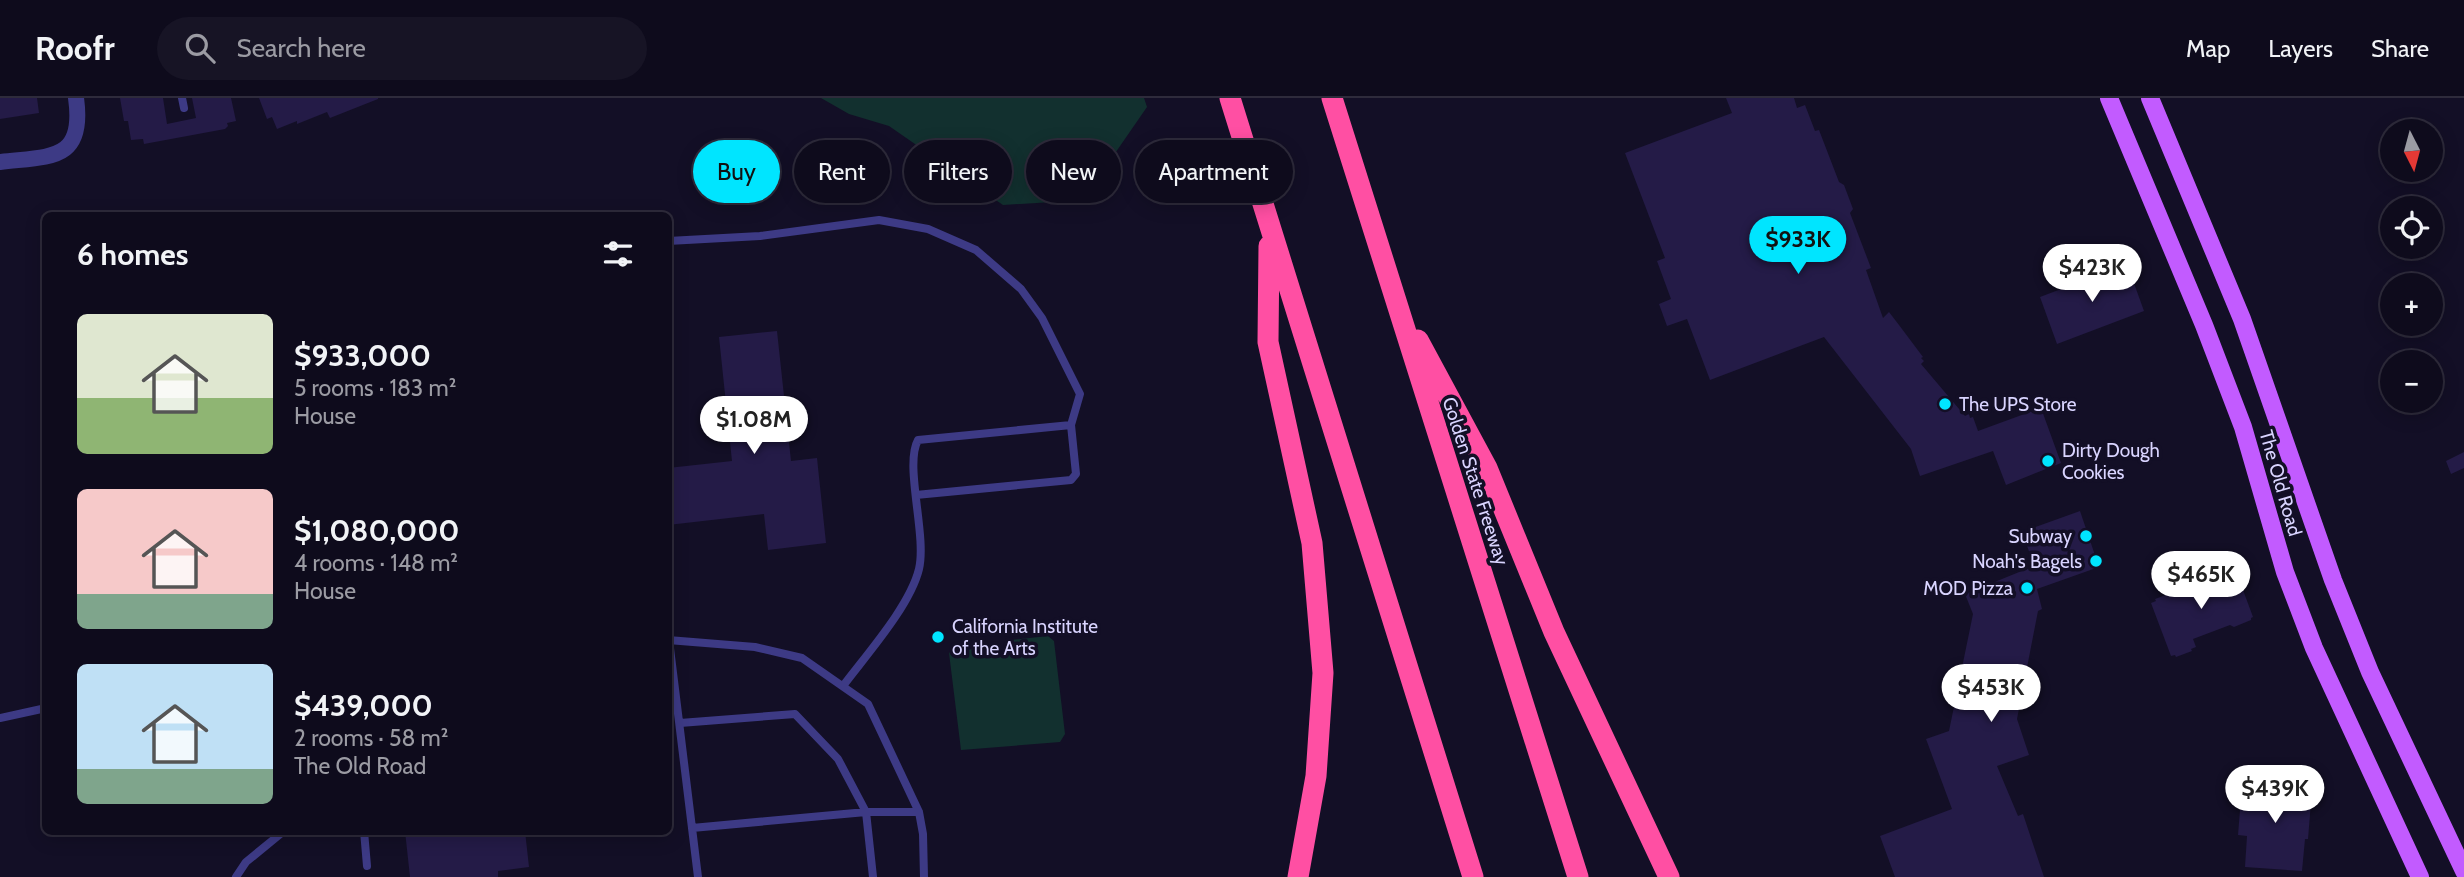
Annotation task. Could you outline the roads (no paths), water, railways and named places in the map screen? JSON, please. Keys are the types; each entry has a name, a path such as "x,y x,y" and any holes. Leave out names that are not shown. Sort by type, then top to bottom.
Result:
{"highway":[{"path":"1230,98 1473,877"},
{"name":"Golden State Freeway","path":"1332,98 1578,877"},
{"path":"1269,225 1268,342 1312,543 1323,673 1316,776 1298,877"},
{"path":"1394,295 1487,468 1554,632 1669,877"}],"main road":[{"name":"The Old Road","path":"2109,98 2243,426 2285,572 2314,648 2420,877"},
{"name":"The Old Road","path":"2150,98 2242,319 2333,580 2371,672 2464,871"}],"street":[{"path":"0,162 57,153 70,146 79,120 76,98"}],"lane":[{"path":"182,98 184,108"},
{"path":"672,241 760,236 879,220 928,229 976,250 1021,289 1042,318 1080,394 1071,425 1076,474 1071,480 916,495"},
{"path":"843,687 908,597 919,568 922,542 914,448 918,440 1071,425"},
{"path":"672,639 755,646 802,658 867,704 919,812 923,834 924,877"},
{"path":"672,662 698,877"},
{"path":"0,718 42,709"},
{"path":"680,723 795,714 838,759 866,812 873,877"},
{"path":"692,828 866,812 919,812"},
{"path":"236,877 246,862 279,835"},
{"path":"364,835 368,866"}],"place":[{"name":"The UPS Store","path":"1945,404"},
{"name":"Dirty Dough Cookies","path":"2048,461"},
{"name":"Subway","path":"2086,536"},
{"name":"Noah's Bagels","path":"2096,561"},
{"name":"MOD Pizza","path":"2027,588"},
{"name":"California Institute of the Arts","path":"938,637"}]}
